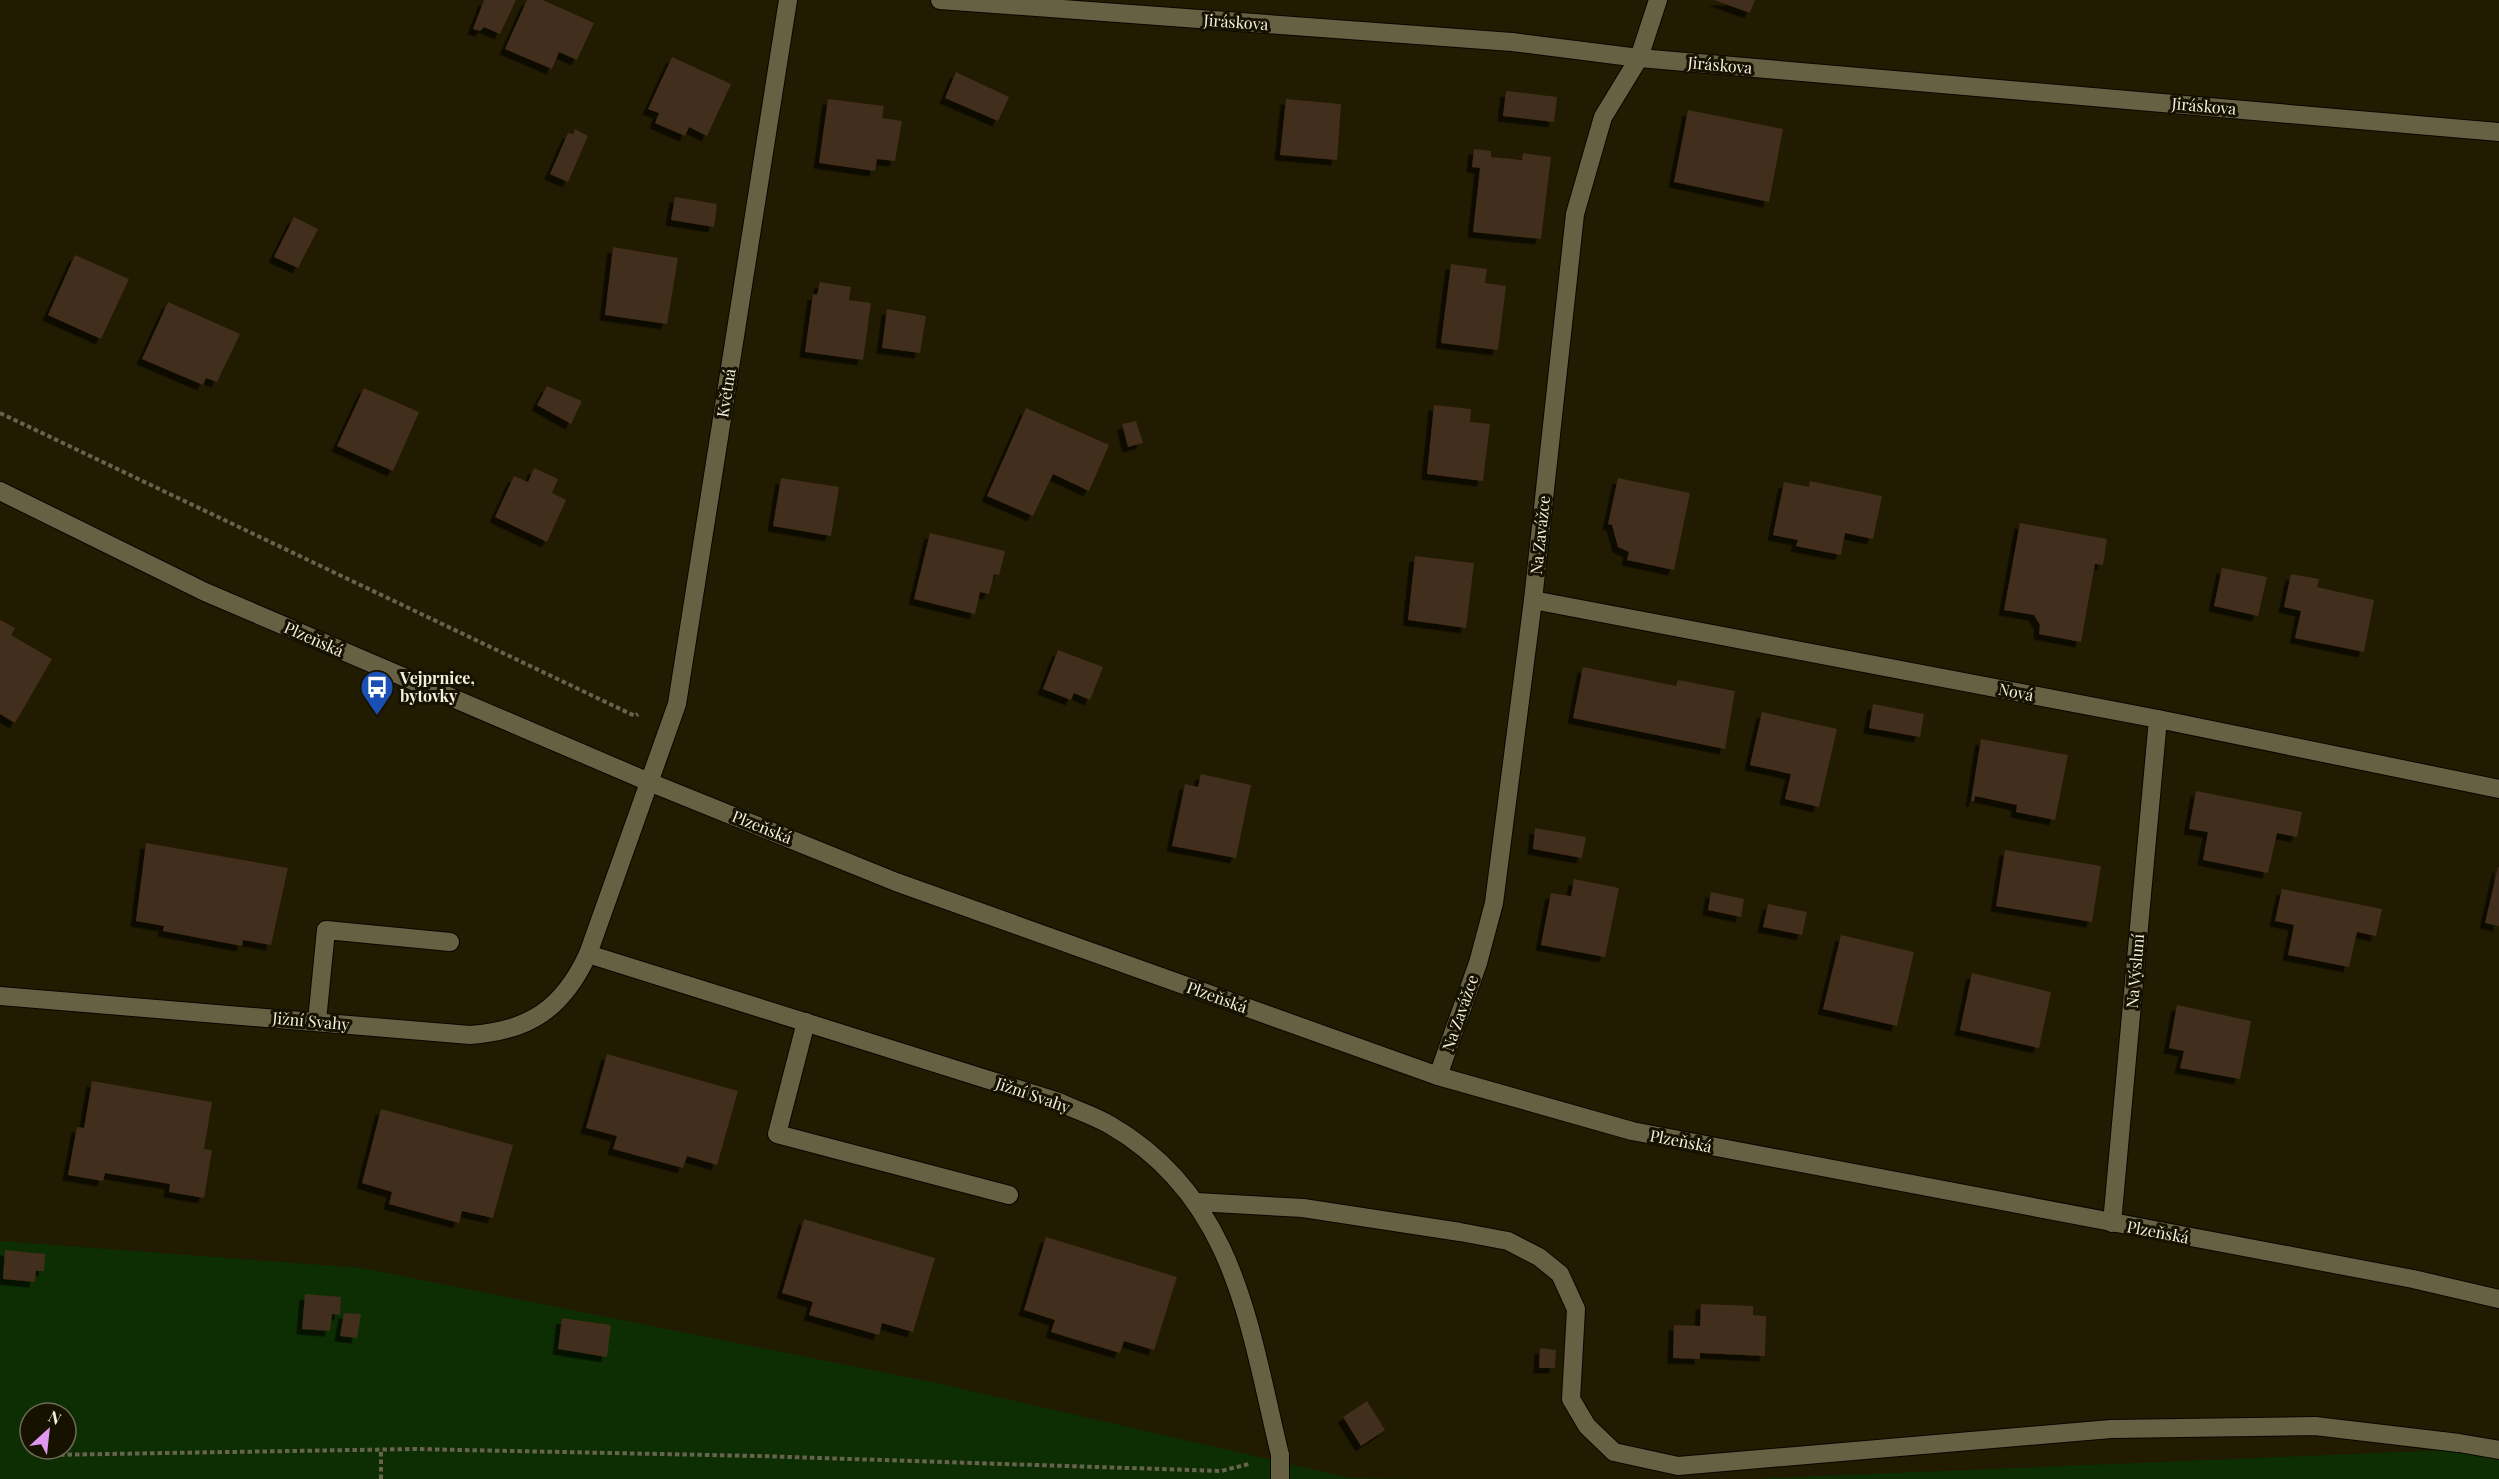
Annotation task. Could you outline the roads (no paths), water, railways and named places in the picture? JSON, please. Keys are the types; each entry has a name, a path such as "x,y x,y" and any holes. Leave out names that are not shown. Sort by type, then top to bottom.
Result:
{"street":[{"name":"Květná","path":"649,782 677,704 788,0"},
{"name":"Jiráskova","path":"940,0 1512,42 1639,58 2499,132"},
{"name":"Na Zavážce","path":"1438,1076 1478,963 1494,903 1533,600 1575,214 1603,117 1639,58 1658,0"},
{"name":"Plzeňská","path":"0,491 205,592 649,782 896,882 1438,1076 1632,1131 2413,1279 2499,1299"},
{"name":"Nová","path":"1533,600 2158,719 2499,789"},
{"name":"Na Výsluní","path":"2112,1223 2158,719"},
{"name":"Jižní Svahy","path":"0,996 470,1035 506,1031 522,1026 552,1007 578,976 588,954 649,782"},
{"path":"317,1021 326,930 450,942"},
{"name":"Jižní Svahy","path":"588,954 1056,1101 1110,1125 1157,1159 1196,1202 1221,1243 1242,1299 1280,1455 1280,1479"},
{"path":"806,1022 777,1134 1009,1195"},
{"path":"1196,1202 1303,1208 1460,1232 1508,1241 1539,1257 1560,1274 1576,1309 1571,1399 1587,1426 1614,1452 1678,1466 2111,1429 2315,1425 2499,1450"}],"place":[{"name":"Vejprnice, bytovky","path":"377,716"}]}
